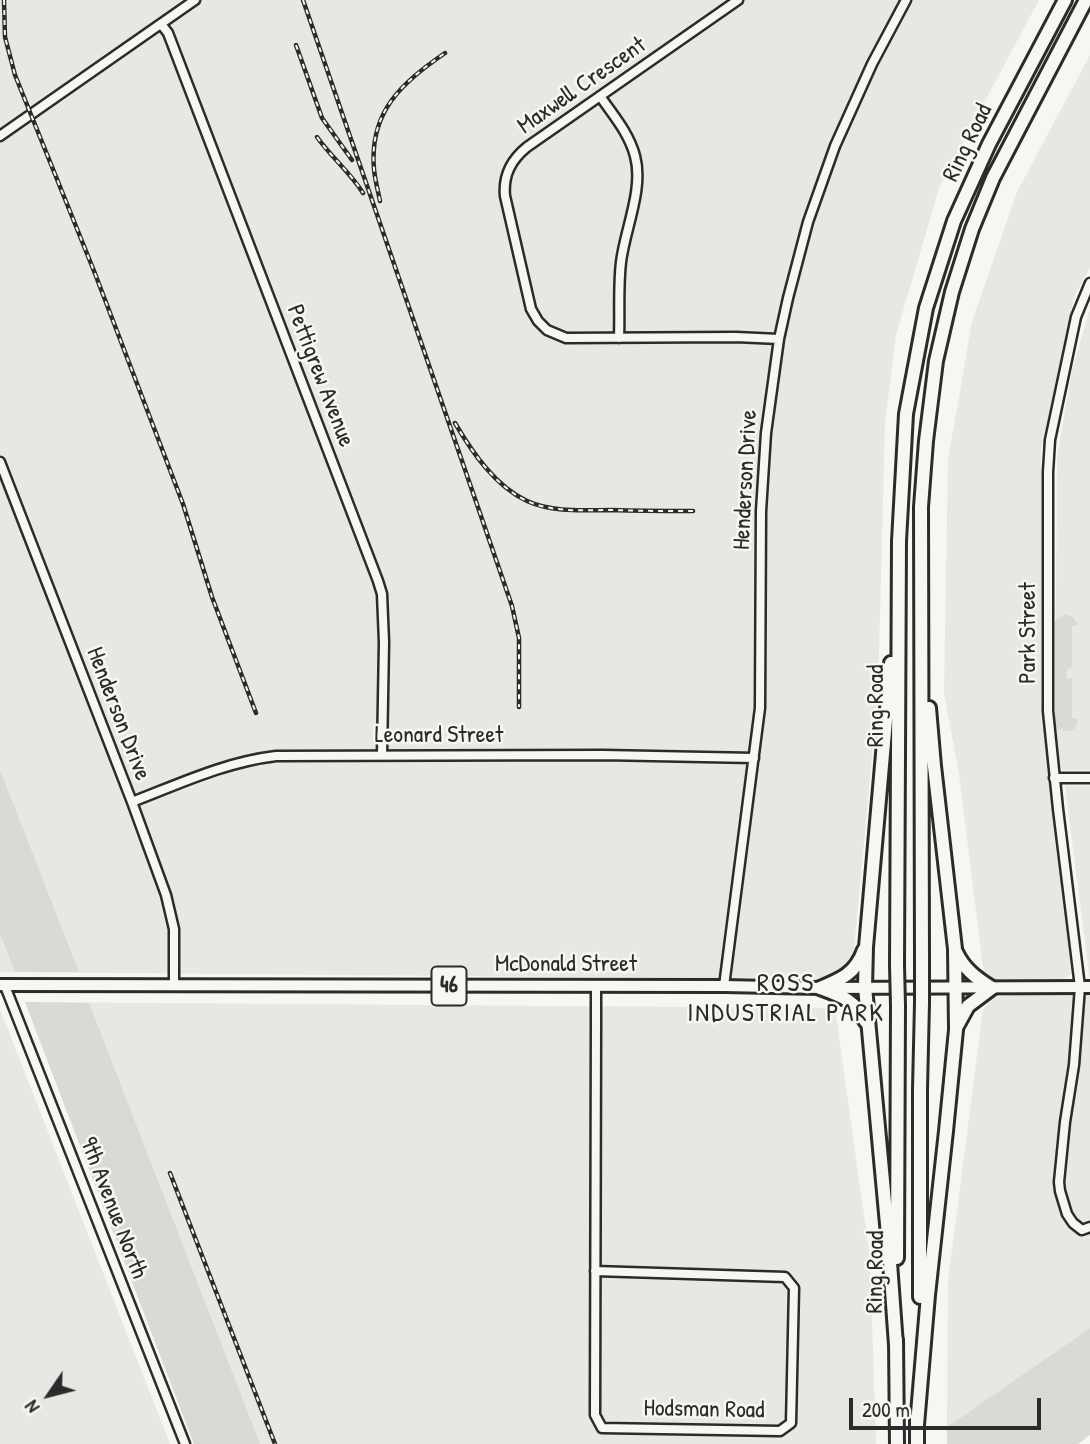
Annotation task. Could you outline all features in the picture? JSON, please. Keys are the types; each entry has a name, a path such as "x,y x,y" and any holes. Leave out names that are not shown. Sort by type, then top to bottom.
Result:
{"highway":[{"name":"Ring Road","path":"897,1444 899,541 906,414 926,308 954,221 989,144 1065,0"},
{"name":"Ring Road","path":"917,1444 922,1003 921,507 926,440 936,361 952,292 972,229 993,177 1086,0"},
{"path":"896,1345 865,987 899,541"},
{"path":"917,1425 956,1030 955,949 934,766 922,621"},
{"path":"820,988 839,981 855,968 866,947"},
{"path":"955,949 968,971 992,988 968,1006 956,1030"},
{"path":"820,988 852,1002 860,1010 868,1026"}],"main road":[{"name":"McDonald Street","path":"3,985 1085,987"}],"street":[{"path":"0,136 195,0"},
{"name":"Maxwell Crescent","path":"738,0 522,151 509,167 504,188 531,309 538,321 552,333 566,338 779,339"},
{"name":"Henderson Drive","path":"724,986 760,708 761,511 766,433 779,339 808,222 835,146 872,64 906,0"},
{"name":"Pettigrew Avenue","path":"161,24 167,33 382,594 382,755"},
{"path":"600,96 626,134 637,168 637,187 621,263 619,338"},
{"name":"Park Street","path":"1090,283 1076,317 1049,455 1048,711 1054,778 1085,987 1059,1182 1063,1203 1073,1223 1082,1230 1090,1227"},
{"name":"Henderson Drive","path":"0,462 166,895 174,929 174,985"},
{"name":"Leonard Street","path":"132,802 229,765 254,758 276,756 603,755 754,758"},
{"path":"1054,778 1090,778"},
{"name":"9th Avenue North","path":"3,985 185,1444"},
{"name":"Hodsman Road","path":"595,1271 785,1277 794,1288 791,1423 780,1431 602,1428 595,1415 595,1271 596,986"}],"shaded area":[{"path":"0,0 1039,0 940,185 896,335 885,422 878,692 854,949 848,968 816,979 0,972"},
{"path":"1090,55 1090,268 1074,297 1041,450 1041,697 1071,974 1065,979 996,980 984,975 959,774 944,693 948,460 972,322 1017,192"},
{"path":"1090,309 1090,770 1062,770 1055,722 1057,458 1072,370"},
{"path":"1066,614 1073,617 1078,625 1072,626 1072,667 1068,668 1066,673 1067,679 1072,678 1072,718 1078,719 1074,729 1063,731 1063,728 1059,730 1055,726 1055,622"},
{"path":"0,770 79,972 15,972 0,933"},
{"path":"1065,786 1090,786 1090,981"},
{"path":"1090,995 1090,1328 947,1427 948,1281 983,1009 995,997"},
{"path":"25,1002 835,1008 870,1258 876,1444 194,1444"},
{"path":"25,1002 89,1003 260,1444 194,1444"},
{"path":"0,1009 170,1444 0,1444"},
{"path":"1090,1328 1090,1435 1078,1444 947,1444 947,1427"}],"railway":[{"path":"4,0 5,37 15,75 183,504 212,597 256,713"},
{"path":"303,0 512,606 519,638 519,707"},
{"path":"296,45 322,118 352,160"},
{"path":"380,201 374,173 374,149 383,115 402,88 445,53"},
{"path":"317,137 363,193"},
{"path":"455,423 495,477 515,495 537,505 569,510 693,511"},
{"path":"170,1173 275,1444"}],"district":[{"name":"ROSS INDUSTRIAL PARK","path":"786,999"}]}
